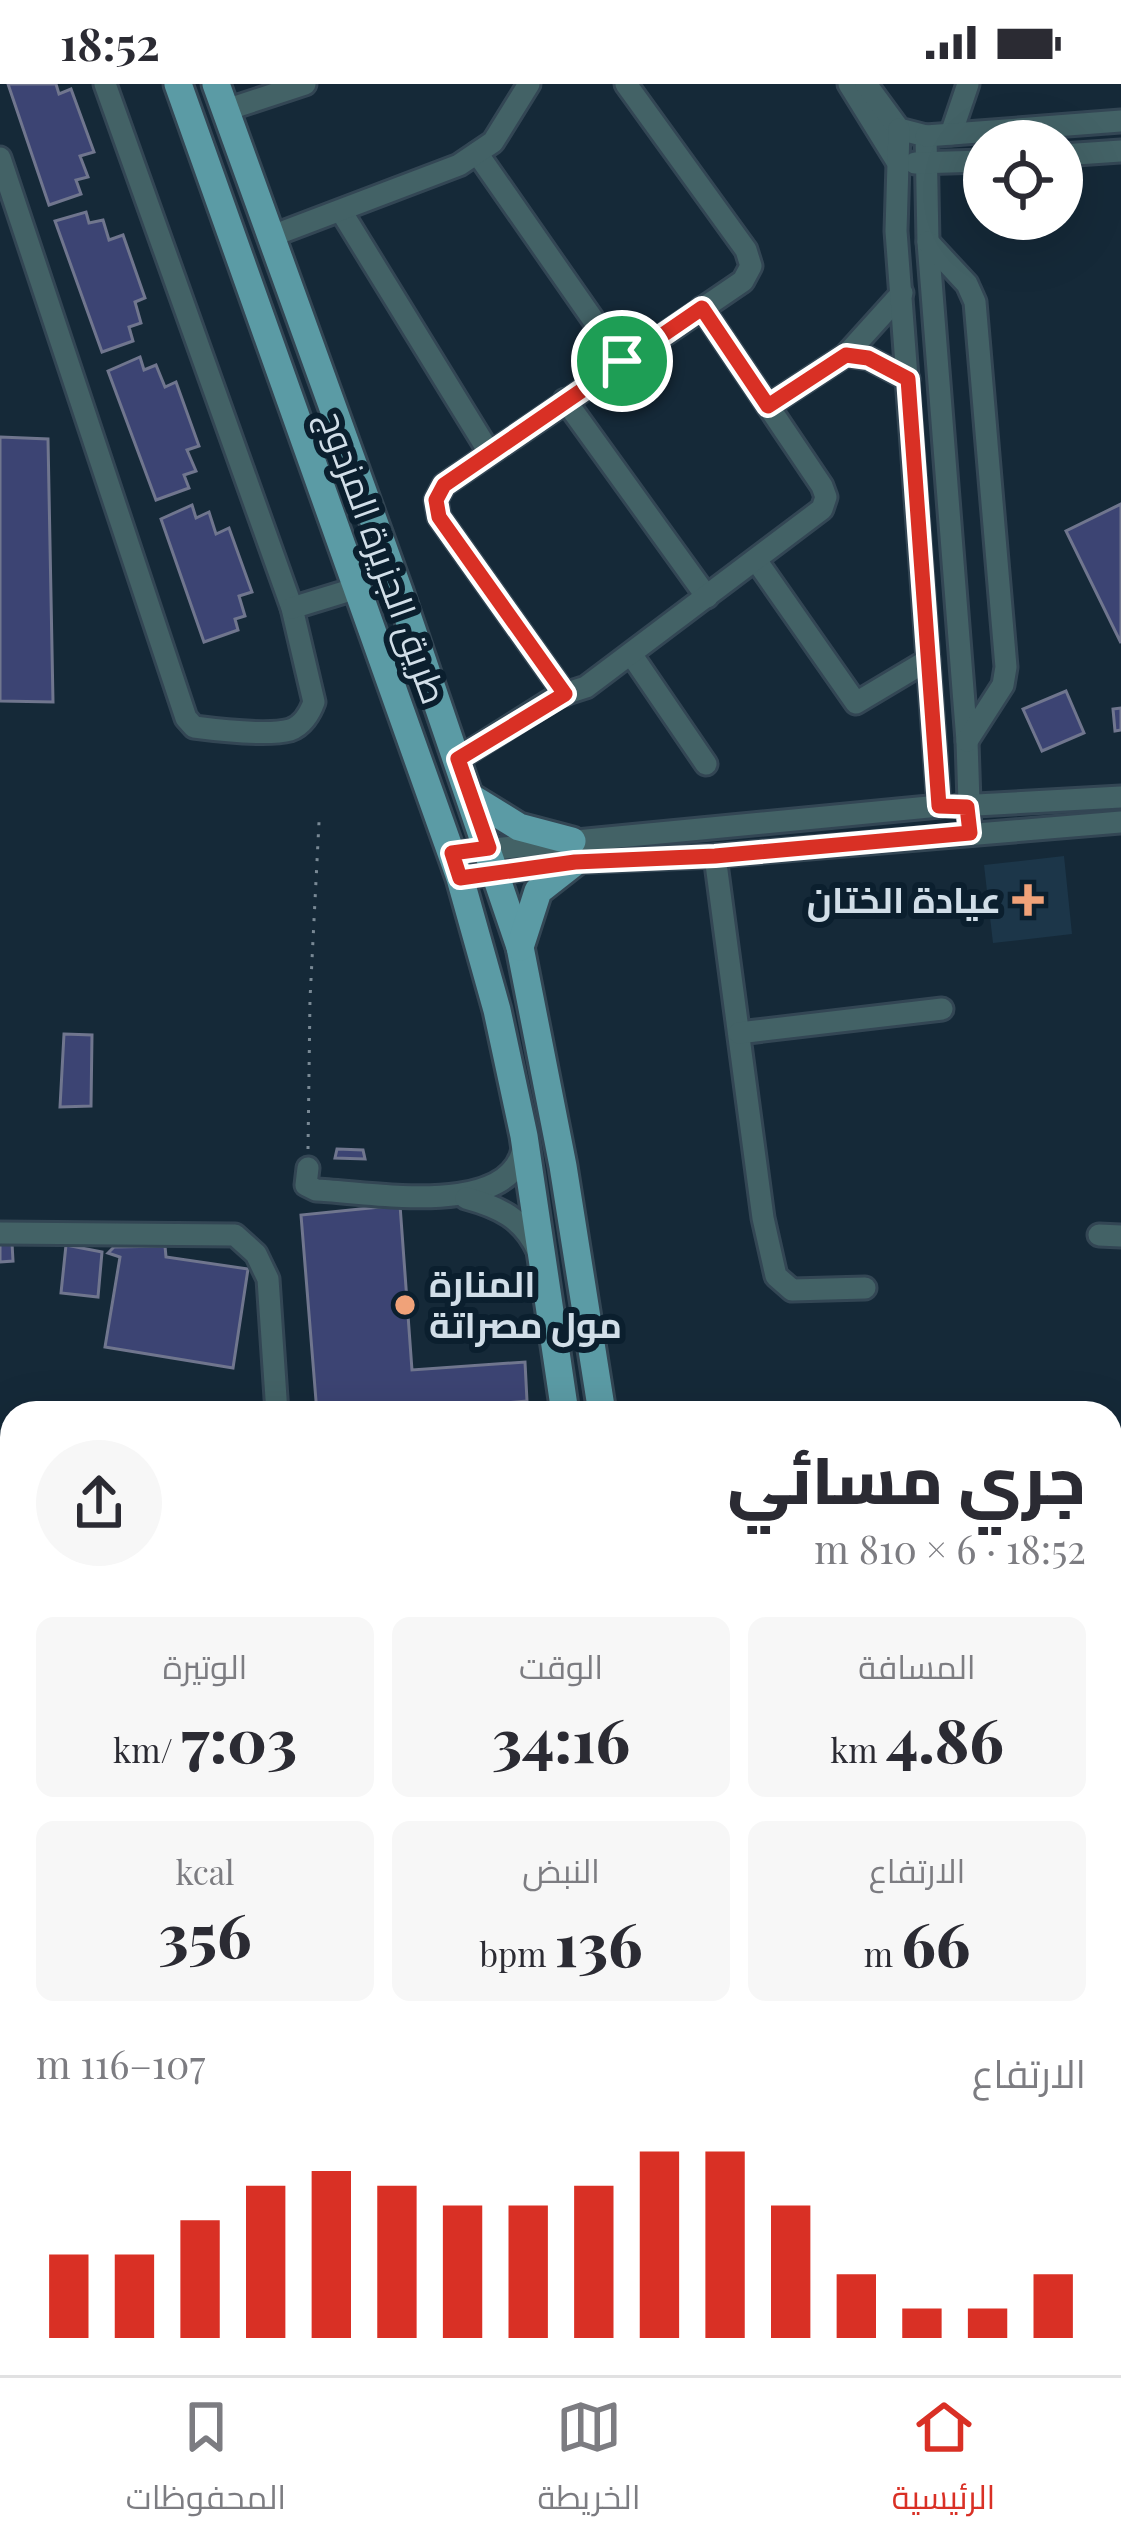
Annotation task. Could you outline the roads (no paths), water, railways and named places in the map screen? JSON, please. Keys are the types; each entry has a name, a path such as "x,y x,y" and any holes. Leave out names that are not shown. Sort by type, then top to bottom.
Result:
{"main road":[{"name":"طريق الجزيرة المزدوج","path":"178,84 456,866 497,1010 524,1136 563,1401"},
{"name":"طريق الجزيرة المزدوج","path":"221,97 472,798 520,947 563,1166 600,1401"},
{"path":"472,798 519,827 574,851 538,891 520,947"}],"street":[{"path":"0,158 186,718 194,727 291,730 308,716 314,702 292,608 105,84"},
{"path":"221,97 305,84"},
{"path":"272,236 460,165 493,142 529,84"},
{"path":"565,694 439,517 436,500 444,485 489,452 743,281 751,266 746,250 626,84"},
{"path":"849,84 897,161"},
{"path":"866,84 899,129 926,136 1121,121"},
{"path":"951,134 968,84"},
{"path":"899,129 896,232 939,835"},
{"path":"926,136 928,242 970,833"},
{"path":"1083,154 1121,151"},
{"path":"477,154 622,361"},
{"path":"897,161 926,165 963,162"},
{"path":"341,211 489,452"},
{"path":"928,242 967,284 976,302 1006,667 1003,685 967,741"},
{"path":"768,406 846,355 902,293"},
{"path":"458,759 565,694 586,687 818,514 826,496 702,308"},
{"path":"846,355 868,358 908,379"},
{"path":"565,400 707,597"},
{"path":"757,560 856,703 928,660"},
{"path":"292,608 355,589"},
{"path":"631,654 706,764"},
{"path":"456,866 939,806 1121,797"},
{"path":"574,851 715,856 1121,822"},
{"path":"715,856 763,1218 776,1276 792,1290 865,1288"},
{"path":"739,1033 942,1009"},
{"path":"459,1196 484,1192 502,1182 519,1162 524,1136"},
{"path":"308,1168 306,1185 316,1190 459,1196 492,1204 525,1228 546,1275"},
{"path":"0,1233 235,1235 256,1254 268,1279 277,1401"}],"place":[{"name":"عيادة الختان","path":"1028,900"},
{"name":"المنارة مول مصراتة","path":"405,1305"}]}
